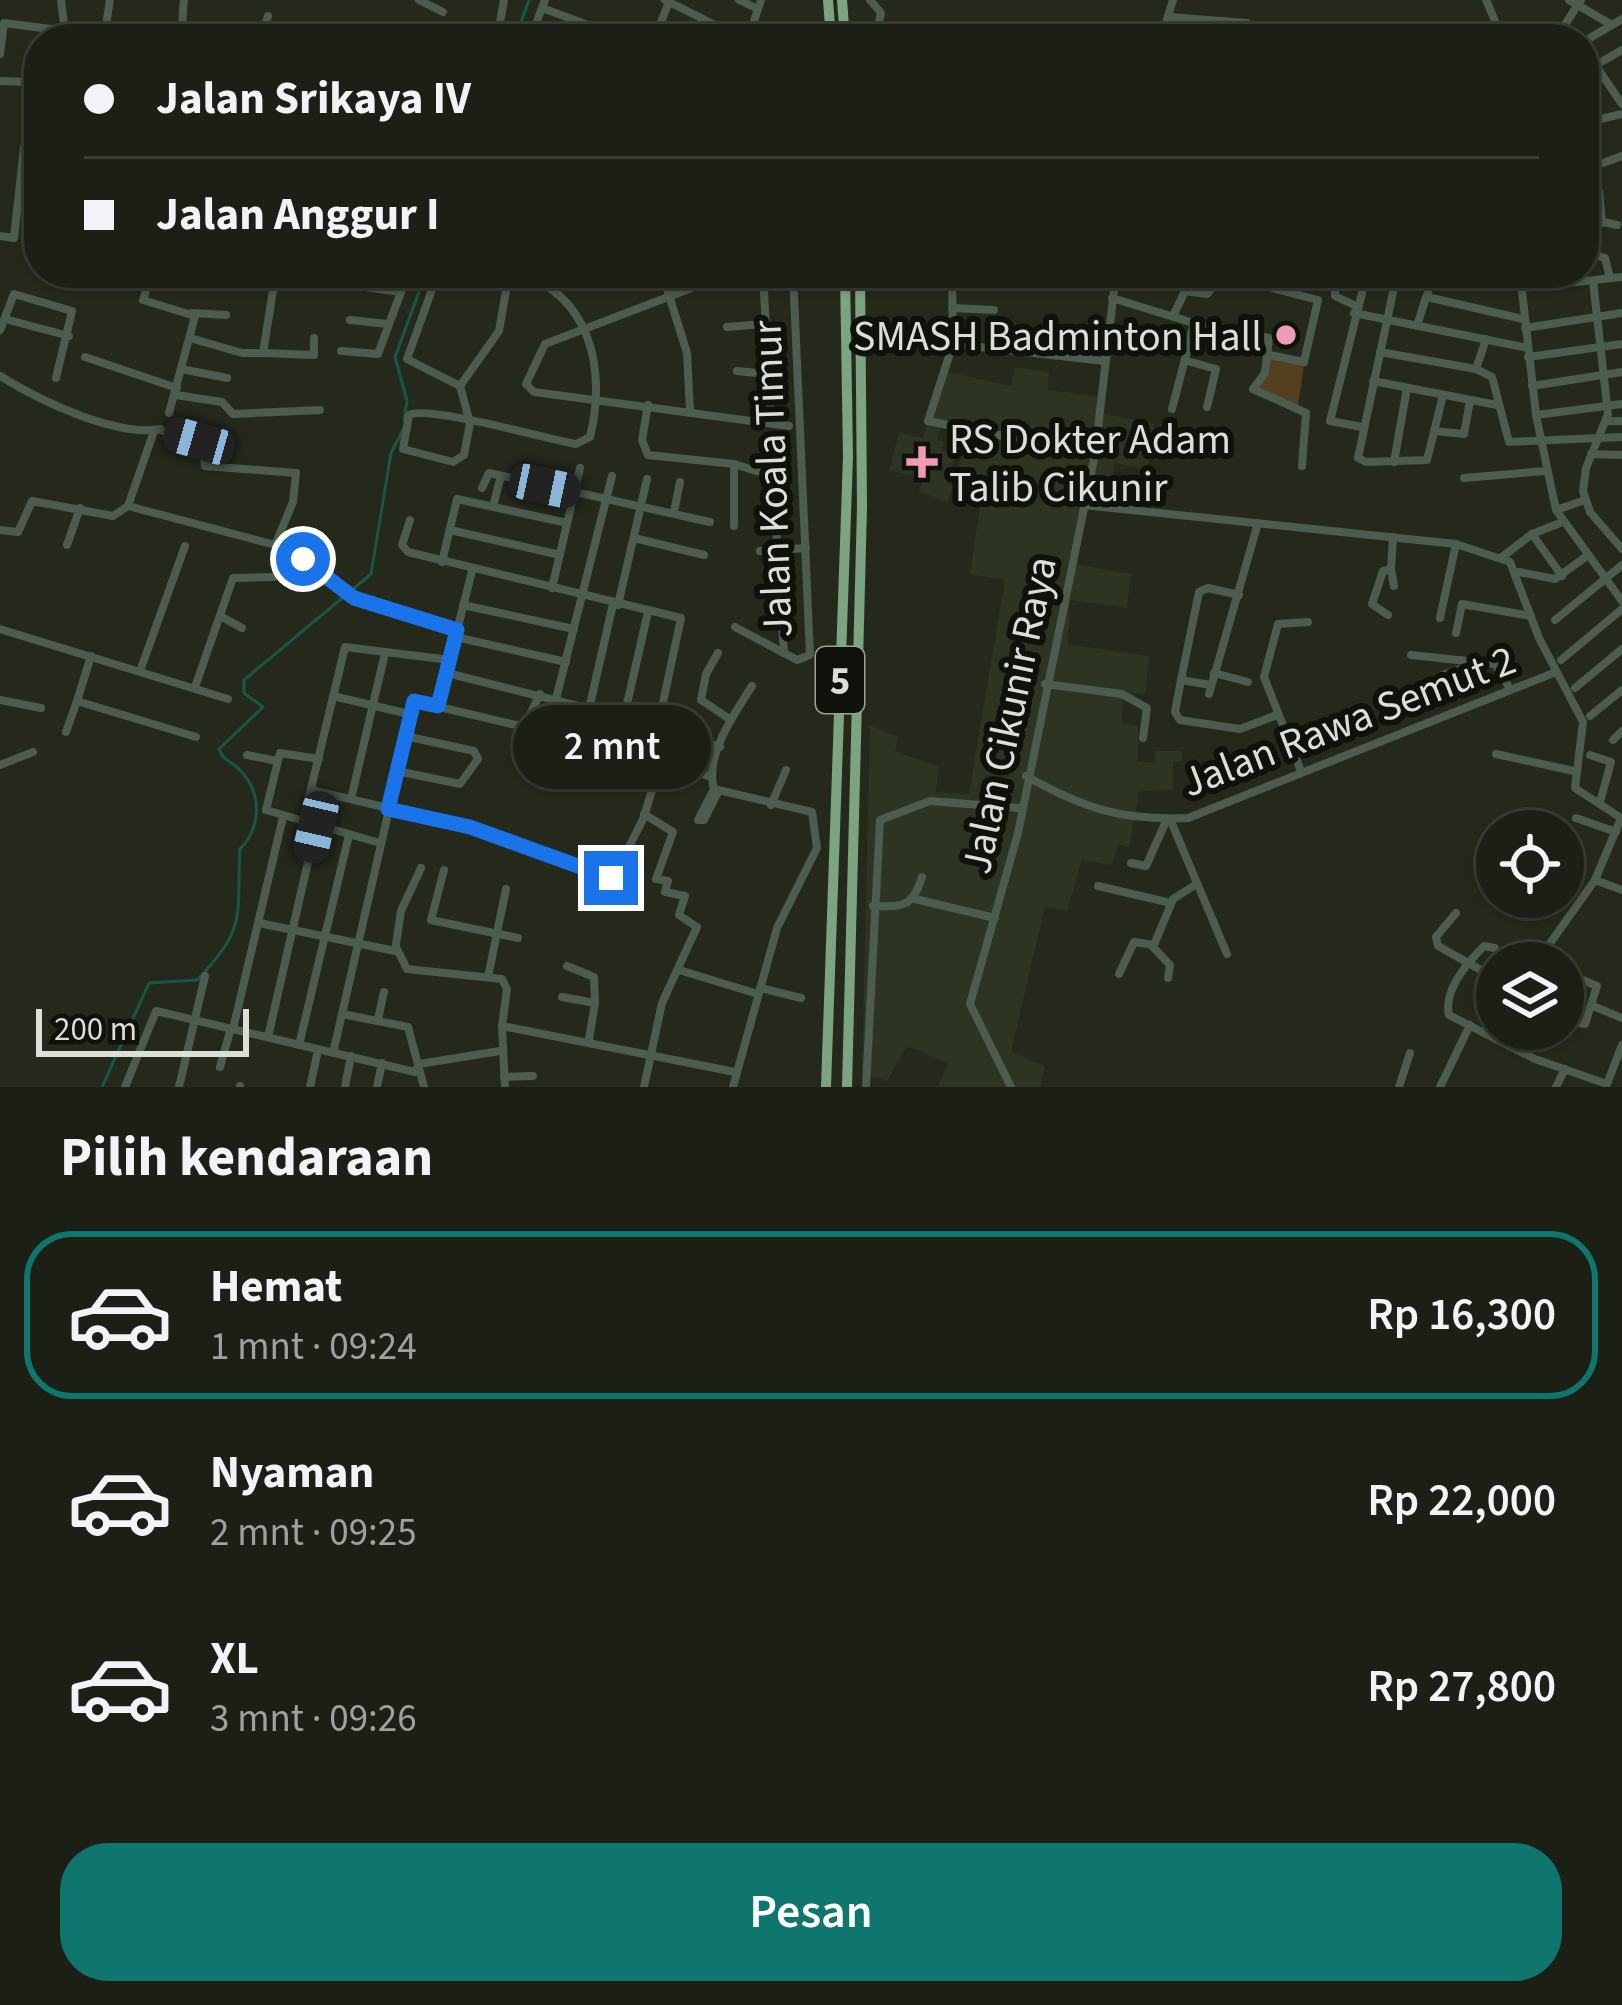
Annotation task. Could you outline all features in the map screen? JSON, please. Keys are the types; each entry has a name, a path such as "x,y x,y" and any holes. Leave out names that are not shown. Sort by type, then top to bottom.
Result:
{"highway":[{"name":"5","path":"826,1087 848,457 845,288"},
{"name":"5","path":"847,1087 862,507 860,288"}],"street":[{"path":"107,19 110,0"},
{"path":"419,0 442,12"},
{"path":"739,0 759,4"},
{"path":"1166,24 1173,0"},
{"path":"667,1 712,24"},
{"path":"1576,2 1612,25"},
{"path":"543,4 582,24"},
{"path":"265,24 268,16"},
{"path":"1168,17 1248,24"},
{"path":"1599,33 1622,19"},
{"path":"0,54 4,22 24,26"},
{"path":"1599,70 1622,104"},
{"path":"1603,163 1622,156"},
{"path":"0,236 14,238 24,157"},
{"path":"1599,191 1602,223"},
{"path":"1599,222 1617,225"},
{"path":"1599,256 1605,258 1610,278"},
{"path":"1599,280 1622,277"},
{"path":"147,288 143,300 192,313 226,315"},
{"path":"263,353 273,288"},
{"path":"372,288 400,292"},
{"path":"341,351 378,354 402,288"},
{"path":"432,288 406,359 460,386 470,424 460,460 412,455 403,449 410,415 416,411 470,424 586,443 597,398 586,328 562,295 546,288"},
{"path":"460,386 500,331 509,288"},
{"path":"670,288 687,353 690,410"},
{"path":"691,288 542,345 526,384 534,392 790,426"},
{"path":"764,288 770,423"},
{"name":"Jalan Koala Timur","path":"784,655 797,660 810,655 794,288"},
{"path":"952,288 953,344 928,421 1095,454"},
{"name":"Jalan Cikunir Raya","path":"1010,1087 970,1012 1020,808 1095,454 1114,288"},
{"path":"1174,314 1185,291 1207,294 1212,288"},
{"path":"1269,355 1304,362 1318,299 1276,288"},
{"path":"1335,288 1335,296 1355,309 1386,320 1528,352 1622,344"},
{"path":"1330,421 1362,288"},
{"path":"1393,288 1358,458 1427,460 1443,395"},
{"path":"1418,326 1428,288"},
{"path":"1518,288 1531,288"},
{"path":"1595,288 1608,405 1607,421 1591,454 1585,500 1622,549"},
{"path":"1522,289 1535,415 1560,523 1622,605 1561,660"},
{"path":"0,330 14,294 72,311 56,378"},
{"path":"1426,297 1524,324 1622,313"},
{"path":"1112,298 1213,329 1267,337 1269,355 1254,392 1303,410 1307,422 1302,466"},
{"path":"952,308 994,310"},
{"path":"169,413 190,338 192,313"},
{"path":"5,319 69,337"},
{"path":"350,320 388,325"},
{"path":"1172,409 1195,320"},
{"path":"727,327 765,324"},
{"path":"190,338 242,353 314,355 314,338"},
{"path":"1476,368 1486,339"},
{"path":"953,344 1104,361"},
{"path":"1380,352 1476,368 1491,375 1509,442 1622,437"},
{"path":"85,357 222,402 233,414 320,410"},
{"path":"1187,361 1217,371 1208,407"},
{"path":"182,369 227,378"},
{"path":"737,371 768,374"},
{"path":"1532,386 1622,373"},
{"path":"0,376 57,408 202,443 205,466 296,473 293,502 275,544"},
{"path":"1373,380 1497,406"},
{"path":"1394,462 1407,388"},
{"path":"1434,431 1463,434 1470,400"},
{"path":"648,404 642,440 648,455 734,464 773,476 784,655"},
{"path":"1535,415 1622,404"},
{"path":"1607,421 1622,421"},
{"path":"1307,422 1362,427"},
{"path":"0,530 19,532 32,501 118,516 128,506 159,429"},
{"path":"1591,454 1622,455"},
{"path":"734,464 734,526"},
{"path":"552,588 580,468"},
{"path":"1464,478 1545,471"},
{"path":"482,488 486,474 501,476 710,522"},
{"path":"493,506 501,476"},
{"path":"556,699 612,476"},
{"path":"589,709 647,479"},
{"path":"674,512 680,482"},
{"path":"442,562 458,499 567,523"},
{"path":"1556,510 1585,500"},
{"path":"128,506 275,544 317,568 354,598 566,663"},
{"path":"1083,506 1456,544 1502,557 1518,572 1531,616 1585,730 1574,771 1575,788 1620,813 1619,830 1595,880 1551,942"},
{"path":"67,545 80,508"},
{"path":"410,520 404,550 683,622 658,726"},
{"path":"1180,680 1210,690 1258,523"},
{"path":"1502,557 1532,534 1560,523"},
{"path":"450,530 560,555"},
{"path":"1532,534 1562,576"},
{"path":"1393,537 1390,569 1394,586"},
{"path":"634,538 704,555"},
{"path":"1440,618 1456,544"},
{"path":"140,671 185,546"},
{"path":"760,551 806,548"},
{"path":"1518,572 1562,576 1586,556"},
{"path":"1555,620 1622,566"},
{"path":"1388,615 1372,606 1383,571 1390,569"},
{"path":"438,706 472,571"},
{"path":"195,687 235,576 274,578"},
{"path":"1238,596 1200,589 1175,712 1180,720 1240,729 1277,715"},
{"path":"1456,633 1462,604 1531,616"},
{"path":"463,605 574,629"},
{"path":"624,716 648,612"},
{"path":"220,616 242,628"},
{"path":"1300,771 1264,677 1277,626 1308,622"},
{"path":"735,627 784,655"},
{"path":"0,628 228,699"},
{"path":"303,823 345,647 450,660"},
{"path":"1576,688 1622,649"},
{"path":"351,800 385,653"},
{"path":"718,653 701,700 731,720"},
{"path":"1411,655 1498,666 1510,689"},
{"path":"66,732 91,656"},
{"path":"1437,677 1476,663"},
{"name":"Jalan Rawa Semut 2","path":"1026,776 1072,804 1189,818 1556,672"},
{"path":"1214,673 1248,682"},
{"path":"447,674 624,716 720,747"},
{"path":"1045,684 1132,698 1147,708 1143,738"},
{"path":"733,1087 780,920 816,851 818,821 812,812 716,791 711,777 720,747 752,686"},
{"path":"1590,716 1622,690"},
{"path":"333,1052 409,714 418,700 524,727 540,694"},
{"path":"333,696 409,714"},
{"path":"0,700 41,708"},
{"path":"77,701 196,737"},
{"path":"1612,740 1622,731"},
{"path":"397,771 460,784 478,759 474,751 405,736"},
{"path":"0,765 33,752"},
{"path":"319,759 283,752 266,808 283,817 380,843"},
{"path":"1496,754 1574,771"},
{"path":"1590,754 1611,763 1600,802"},
{"path":"247,755 277,761"},
{"path":"311,790 470,827 608,878 614,877 666,761 711,777"},
{"path":"771,805 786,770"},
{"path":"866,1087 873,906 882,815 946,800 1020,808"},
{"path":"644,814 671,829 656,878 668,881 665,892 685,896 679,915 697,925 661,1008 644,1087"},
{"path":"220,1067 283,817"},
{"path":"1131,863 1146,866 1169,819"},
{"path":"1169,819 1227,954"},
{"path":"1584,820 1619,830"},
{"path":"268,1037 316,827"},
{"path":"299,1045 349,836"},
{"path":"421,868 400,911 397,950 406,969 488,977 506,985 500,1051 504,1082 533,1076"},
{"path":"444,870 431,920 518,938"},
{"path":"873,906 903,908 915,899 922,877"},
{"path":"1595,880 1622,890"},
{"path":"1152,946 1171,903 1195,885"},
{"path":"1098,886 1171,903"},
{"path":"488,977 506,889"},
{"path":"915,899 995,918"},
{"path":"1456,914 1436,940 1476,970"},
{"path":"259,923 357,946 397,950"},
{"path":"1119,974 1134,942 1152,946 1170,964 1168,978"},
{"path":"1476,954 1466,965 1446,1009 1476,1028"},
{"path":"567,966 596,980 589,1039"},
{"path":"679,970 801,998"},
{"path":"179,1087 206,976"},
{"path":"1584,980 1596,985 1584,1022"},
{"path":"378,1018 384,992"},
{"path":"562,997 595,1003"},
{"path":"1593,1006 1622,1018"},
{"path":"125,1087 156,1011 417,1068 500,1051"},
{"path":"342,1014 408,1027 424,1087"},
{"path":"1440,1087 1470,1025"},
{"path":"502,1026 589,1039 735,1072"},
{"path":"1523,1050 1606,1085 1622,1045"},
{"path":"310,1087 318,1050"},
{"path":"1399,1087 1410,1054"},
{"path":"345,1087 351,1056"},
{"path":"377,1087 382,1063"},
{"path":"412,1087 417,1068"},
{"path":"1556,1087 1565,1070"}],"shaded area":[{"path":"1271,358 1304,365 1298,406 1256,391"},
{"path":"1015,367 1049,372 1048,390 1103,397 1101,413 1154,424 1147,470 1115,463 1107,510 1087,507 1076,564 1131,574 1127,608 1070,600 1068,644 1149,656 1145,695 1123,692 1122,723 1138,726 1138,762 1155,762 1155,751 1182,751 1182,761 1173,762 1173,790 1139,791 1129,848 1119,844 1111,865 1082,860 1067,911 1045,906 1011,1052 1045,1066 1040,1087 938,1087 948,1063 907,1046 887,1081 862,1073 870,725 898,737 895,751 939,767 936,792 969,794 1005,580 970,574 981,500 951,492 948,502 919,492 923,479 889,470 899,433 922,438 927,424 941,427 937,440 944,442 942,450 956,455 947,483 954,485 967,428 929,419 948,372 1011,386"}],"waterway":[{"path":"520,24 529,0"},
{"path":"404,420 407,401 395,357 420,288"},
{"path":"102,1087 149,983 197,980 232,932 237,919 240,849 252,831 256,810 247,778 219,749 263,707 244,693 244,680 371,574 391,453 403,430"}],"place":[{"name":"SMASH Badminton Hall","path":"1286,335"},
{"name":"RS Dokter Adam Talib Cikunir","path":"922,462"}],"route":[{"path":"303,559 354,598 457,630 438,706 414,701 388,809 470,827 611,878"}]}
